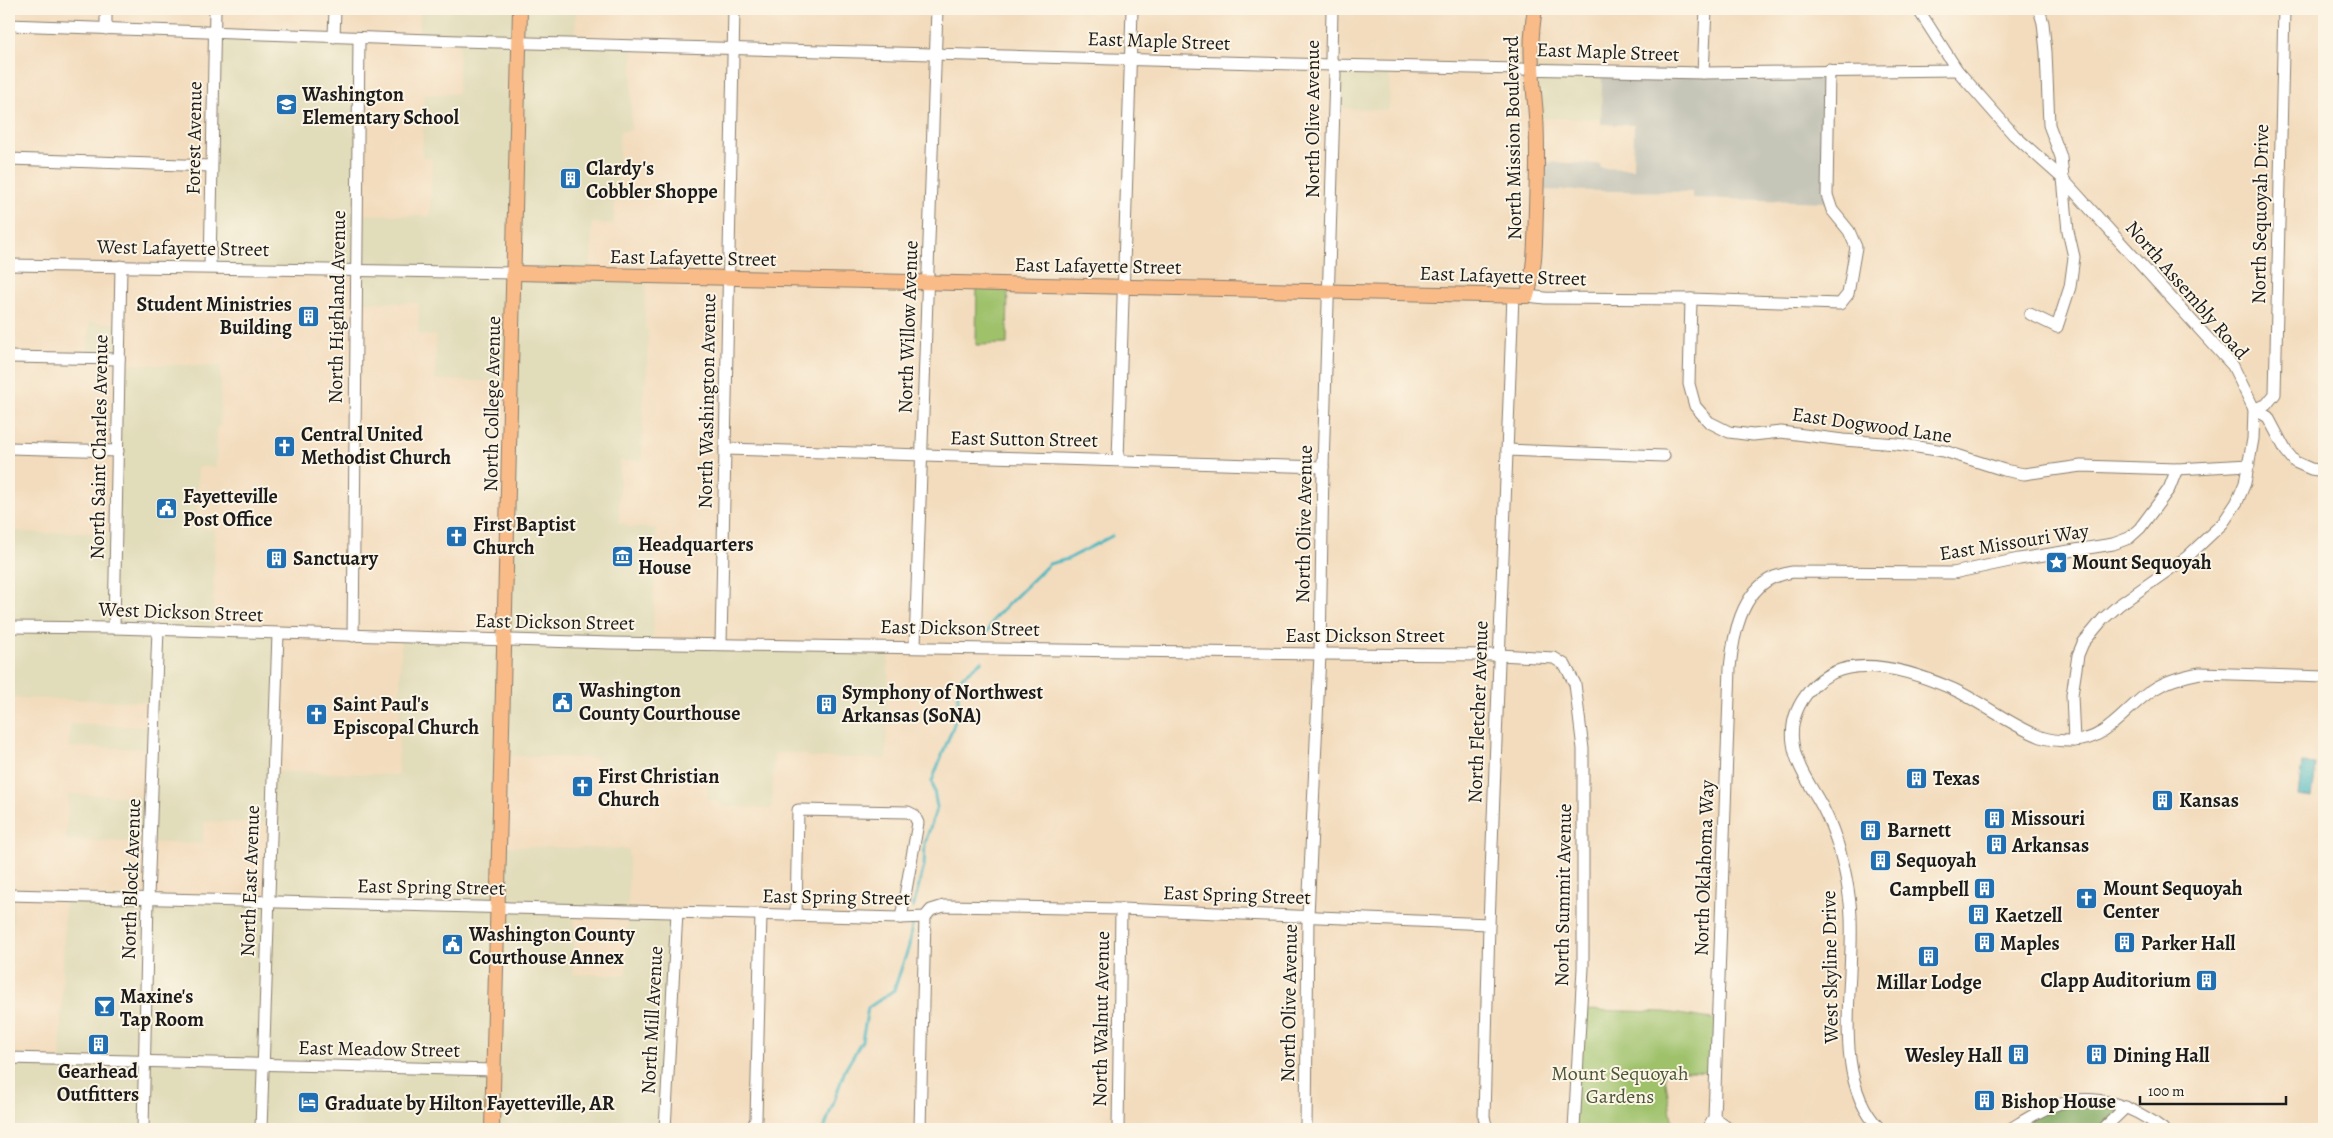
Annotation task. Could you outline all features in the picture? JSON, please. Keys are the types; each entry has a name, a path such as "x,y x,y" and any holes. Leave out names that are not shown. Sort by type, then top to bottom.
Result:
{"main road":[{"name":"North College Avenue","path":"492,1129 506,640 520,9"},
{"name":"North Mission Boulevard","path":"1520,295 1533,277 1534,258 1537,172 1536,118 1530,49 1535,9"},
{"name":"East Lafayette Street","path":"515,273 728,280 1520,295"}],"street":[{"path":"106,9 106,29"},
{"name":"Forest Avenue","path":"210,267 216,9"},
{"path":"334,37 335,9"},
{"name":"North Washington Avenue","path":"721,644 734,9"},
{"name":"North Willow Avenue","path":"915,646 937,9"},
{"path":"1118,460 1132,9"},
{"name":"North Olive Avenue","path":"1306,1129 1308,916 1320,654 1323,467 1334,83 1332,65 1332,9"},
{"path":"1703,73 1706,9"},
{"name":"North Assembly Road","path":"1918,9 1957,70 2014,135 2062,178 2233,366 2254,409 2253,439 2249,465 2237,502 2223,523 2187,557 2119,605 2103,619 2083,643 2072,695 2074,741"},
{"path":"2030,314 2057,327 2070,288 2074,257 2068,231 2062,178 2062,157 2049,125 2046,52 2043,24 2039,9"},
{"name":"North Sequoyah Drive","path":"2254,409 2266,405 2275,394 2284,9"},
{"name":"East Maple Street","path":"9,25 359,38 1332,65 1703,73 1829,70 1957,70"},
{"name":"North Highland Avenue","path":"352,636 359,38"},
{"name":"East Lafayette Street","path":"1520,295 1546,298 1691,299 1840,304 1848,294 1856,247 1849,230 1832,210 1827,195 1829,70"},
{"path":"9,159 211,166"},
{"name":"West Lafayette Street","path":"9,265 356,270"},
{"name":"North Saint Charles Avenue","path":"114,628 121,266"},
{"name":"East Lafayette Street","path":"356,270 515,273"},
{"name":"North Fletcher Avenue","path":"1486,1129 1484,1117 1489,924 1507,450 1520,295"},
{"name":"East Dogwood Lane","path":"1691,299 1689,384 1695,406 1710,422 1729,432 1753,434 1781,432 1843,440 1897,444 1944,451 2004,470 2024,474 2080,466 2177,469 2249,465"},
{"path":"9,357 119,359"},
{"path":"2254,409 2268,418 2286,451 2295,462 2311,469 2324,471"},
{"path":"9,448 118,451"},
{"name":"East Sutton Street","path":"725,449 1323,467"},
{"path":"1507,450 1664,456"},
{"name":"East Missouri Way","path":"1743,609 1756,592 1773,578 1793,572 1953,574 2019,559 2114,544 2129,538 2140,528 2169,489 2177,469"},
{"name":"North Oklahoma Way","path":"1708,1129 1714,1118 1730,668 1732,645 1743,609"},
{"name":"West Dickson Street","path":"9,627 158,629 352,636"},
{"name":"North Block Avenue","path":"143,1129 148,898 158,629"},
{"name":"North East Avenue","path":"261,1129 267,901 278,634"},
{"name":"East Dickson Street","path":"352,636 1320,654 1499,654 1554,658 1566,665"},
{"name":"North Summit Avenue","path":"1566,665 1575,684 1583,749 1583,968 1574,1129"},
{"name":"West Skyline Drive","path":"1880,1129 1867,1117 1854,1084 1850,1062 1851,908 1849,890 1844,866 1831,827 1797,763 1792,728 1795,713 1813,686 1824,677 1847,668 1879,667 1912,674 1954,690 2042,738 2074,741"},
{"path":"2074,741 2094,736 2107,730 2152,690 2185,676 2200,673 2324,677"},
{"path":"796,915 798,810 908,812 914,815 918,823 901,918"},
{"name":"East Spring Street","path":"9,895 901,918 925,917 932,910 944,906 1121,909 1489,924"},
{"name":"North Walnut Avenue","path":"1118,1129 1121,909"},
{"name":"North Mill Avenue","path":"665,1129 677,912"},
{"path":"753,1129 756,1119 761,914"},
{"path":"920,1129 925,917"},
{"name":"East Meadow Street","path":"9,1058 494,1070"},
{"path":"2010,1129 2058,1104 2085,1099 2099,1100 2126,1107 2163,1129"},
{"path":"2103,1129 2126,1107"},
{"path":"1714,1118 1729,1129"}],"shaded area":[{"path":"420,9 576,9 575,44 633,46 631,131 620,131 618,191 615,191 614,224 592,223 591,275 646,277 647,382 644,383 642,461 620,461 619,523 627,524 627,527 656,528 653,643 889,646 886,759 806,757 806,754 774,753 772,809 722,806 715,800 707,800 707,780 671,779 671,771 597,769 597,758 502,756 499,846 629,849 628,911 677,912 665,1129 9,1129 9,1058 60,1059 65,896 267,901 270,823 204,822 203,844 66,840 68,794 151,797 153,749 69,747 70,724 154,727 155,702 9,698 9,530 48,534 60,531 116,533 119,359 129,364 221,366 220,426 217,427 216,467 198,467 197,528 215,529 213,631 278,634 273,771 398,775 401,638 505,640 512,382 435,380 436,336 418,335 419,303 355,302 356,270 210,267 215,33 359,38 357,214 430,216 432,158 422,157 424,95 458,93 459,41 419,39","holes":["575,909 628,911 626,975 574,974"]},
{"path":"1332,65 1390,66 1389,110 1334,108"},
{"path":"1532,68 1602,70 1601,119 1536,118"},
{"path":"1602,70 1829,70 1828,202 1692,198 1692,192 1536,190 1537,162 1600,164 1600,168 1633,169 1634,125 1601,124"},
{"path":"89,322 120,323 119,359 88,358"},
{"path":"9,895 14,895 12,963 9,963"}],"green space":[{"path":"977,284 1008,284 1007,344 976,345"},
{"name":"Mount Sequoyah Gardens","path":"1580,1010 1665,1012 1718,1020 1716,1072 1664,1070 1673,1126 1709,1126 1708,1129 1574,1129"},
{"path":"2058,1104 2126,1107 2103,1129 2010,1129"}],"water":[{"path":"2302,763 2316,764 2312,798 2298,796"}],"waterway":[{"path":"986,634 995,617 1049,564 1068,559 1112,536"},
{"path":"913,908 924,866 925,843 937,807 932,781 954,724 958,709 958,687 962,677 982,661"},
{"path":"824,1129 845,1070 862,1041 868,1008 894,990 909,946 912,925"}],"place":[{"name":"Washington Elementary School","path":"286,105"},
{"name":"Clardy's Cobbler Shoppe","path":"570,179"},
{"name":"Student Ministries Building","path":"308,316"},
{"name":"Central United Methodist Church","path":"285,446"},
{"name":"Fayetteville Post Office","path":"167,508"},
{"name":"First Baptist Church","path":"457,536"},
{"name":"Headquarters House","path":"622,556"},
{"name":"Sanctuary","path":"277,558"},
{"name":"Mount Sequoyah","path":"2056,562"},
{"name":"Washington County Courthouse","path":"563,702"},
{"name":"Symphony of Northwest Arkansas (SoNA)","path":"826,704"},
{"name":"Saint Paul's Episcopal Church","path":"317,715"},
{"name":"Texas","path":"1917,778"},
{"name":"First Christian Church","path":"582,787"},
{"name":"Kansas","path":"2163,800"},
{"name":"Missouri","path":"1995,818"},
{"name":"Barnett","path":"1871,830"},
{"name":"Arkansas","path":"1996,845"},
{"name":"Sequoyah","path":"1880,860"},
{"name":"Campbell","path":"1985,889"},
{"name":"Mount Sequoyah Center","path":"2087,899"},
{"name":"Kaetzell","path":"1979,915"},
{"name":"Maples","path":"1984,943"},
{"name":"Parker Hall","path":"2125,943"},
{"name":"Washington County Courthouse Annex","path":"453,945"},
{"name":"Millar Lodge","path":"1929,956"},
{"name":"Clapp Auditorium","path":"2207,980"},
{"name":"Maxine's Tap Room","path":"104,1007"},
{"name":"Gearhead Outfitters","path":"98,1045"},
{"name":"Wesley Hall","path":"2018,1055"},
{"name":"Dining Hall","path":"2097,1055"},
{"name":"Bishop House","path":"1985,1101"},
{"name":"Graduate by Hilton Fayetteville, AR","path":"309,1103"}]}
